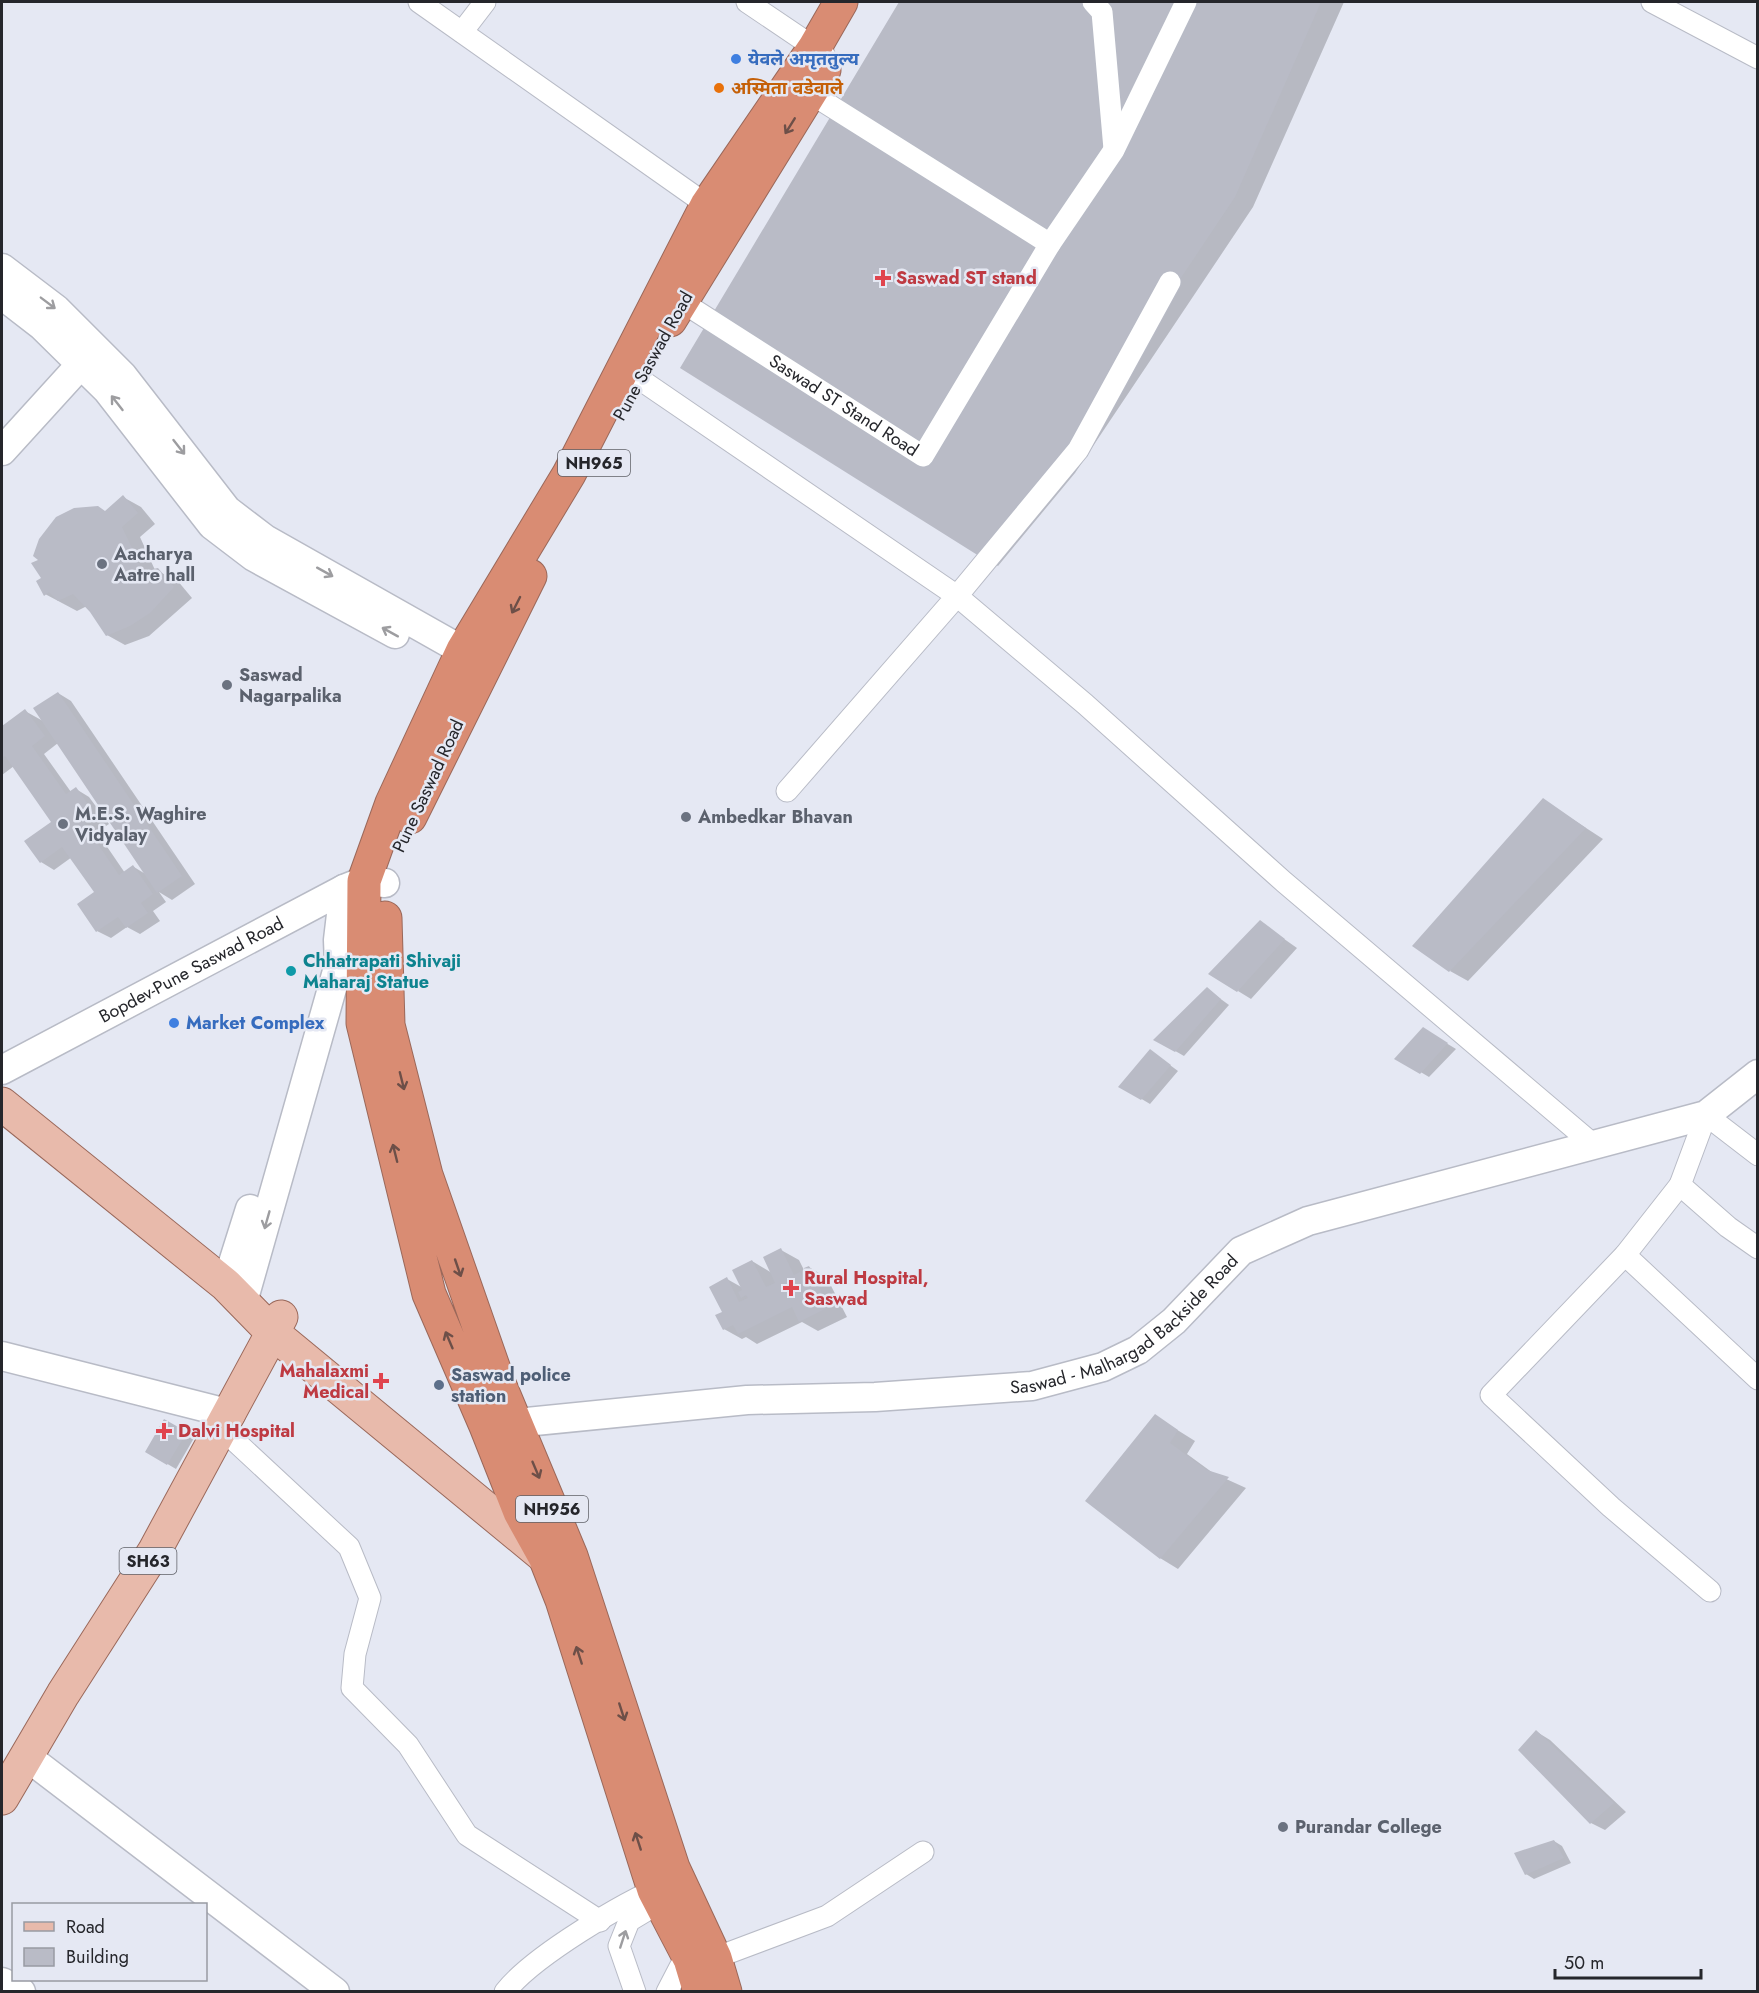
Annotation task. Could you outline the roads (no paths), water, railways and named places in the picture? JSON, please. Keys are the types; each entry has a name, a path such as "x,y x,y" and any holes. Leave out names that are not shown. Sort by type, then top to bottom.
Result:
{"highway":[{"name":"Pune Saswad Road","path":"364,884 411,813 470,665 569,474 630,374 682,302 810,93 841,2"},
{"name":"Pune Saswad Road","path":"823,53 864,2"},
{"path":"630,374 707,205 823,53"},
{"name":"NH956","path":"364,884 388,1025 426,1175 498,1381 501,1425 520,1512 565,1565"},
{"name":"NH956","path":"364,884 363,1023 429,1294 501,1425 565,1565 562,1600 664,1890 695,1961 700,1992"},
{"name":"NH956","path":"695,1961 724,1992"}],"main road":[{"path":"2,1081 237,1285 277,1325 565,1565"},
{"path":"2,1104 237,1285"},
{"path":"277,1325 520,1512"},
{"name":"SH63","path":"2,1798 15,1762 154,1552 277,1325"}],"street":[{"path":"419,2 707,205"},
{"path":"462,32 485,2"},
{"path":"747,2 823,53"},
{"path":"1093,2 1102,12 1114,150"},
{"path":"810,93 1050,244 1114,150 1186,2"},
{"path":"1652,2 1758,58"},
{"name":"Saswad ST Stand Road","path":"682,302 923,456 1050,244"},
{"path":"2,268 56,309 89,357 107,390 254,557 470,665"},
{"path":"787,791 957,596 1078,450 1170,282"},
{"path":"2,295 42,326 89,357"},
{"path":"2,451 89,357"},
{"path":"630,374 957,596 1085,704 1284,882 1595,1146"},
{"path":"237,1285 314,1023 339,964 338,940 364,884"},
{"name":"Bopdev-Pune Saswad Road","path":"2,1070 364,884"},
{"name":"Saswad - Malhargad Backside Road","path":"501,1425 747,1400 875,1397 1032,1386 1103,1367 1138,1350 1174,1321 1241,1251 1308,1221 1706,1115 1758,1074"},
{"path":"1710,1591 1611,1507 1491,1395 1625,1255 1680,1185 1706,1115 1758,1155"},
{"path":"1680,1185 1728,1227 1758,1248"},
{"path":"1625,1255 1758,1379"},
{"path":"2,1356 226,1421 349,1547 370,1598 355,1654 352,1688 408,1745 466,1835 600,1921"},
{"path":"15,1762 335,1992"},
{"path":"655,1992 695,1961 827,1916 923,1852"},
{"path":"505,1992 515,1979 600,1921 664,1890"},
{"path":"635,1992 619,1947 629,1921 664,1890"},
{"path":"667,1992 695,1961"},
{"path":"2,1982 21,1992"}],"place":[{"name":"येवले अमृततुल्य","path":"736,59"},
{"name":"अस्मिता वडेवाले","path":"719,88"},
{"name":"Saswad ST stand","path":"883,278"},
{"name":"Aacharya Aatre hall","path":"102,564"},
{"name":"Saswad Nagarpalika","path":"227,685"},
{"name":"Ambedkar Bhavan","path":"686,817"},
{"name":"M.E.S. Waghire Vidyalay","path":"63,824"},
{"name":"Chhatrapati Shivaji Maharaj Statue","path":"291,971"},
{"name":"Market Complex","path":"174,1023"},
{"name":"Rural Hospital, Saswad","path":"791,1288"},
{"name":"Mahalaxmi Medical","path":"381,1381"},
{"name":"Saswad police station","path":"439,1385"},
{"name":"Dalvi Hospital","path":"164,1431"},
{"name":"Purandar College","path":"1283,1827"}]}
